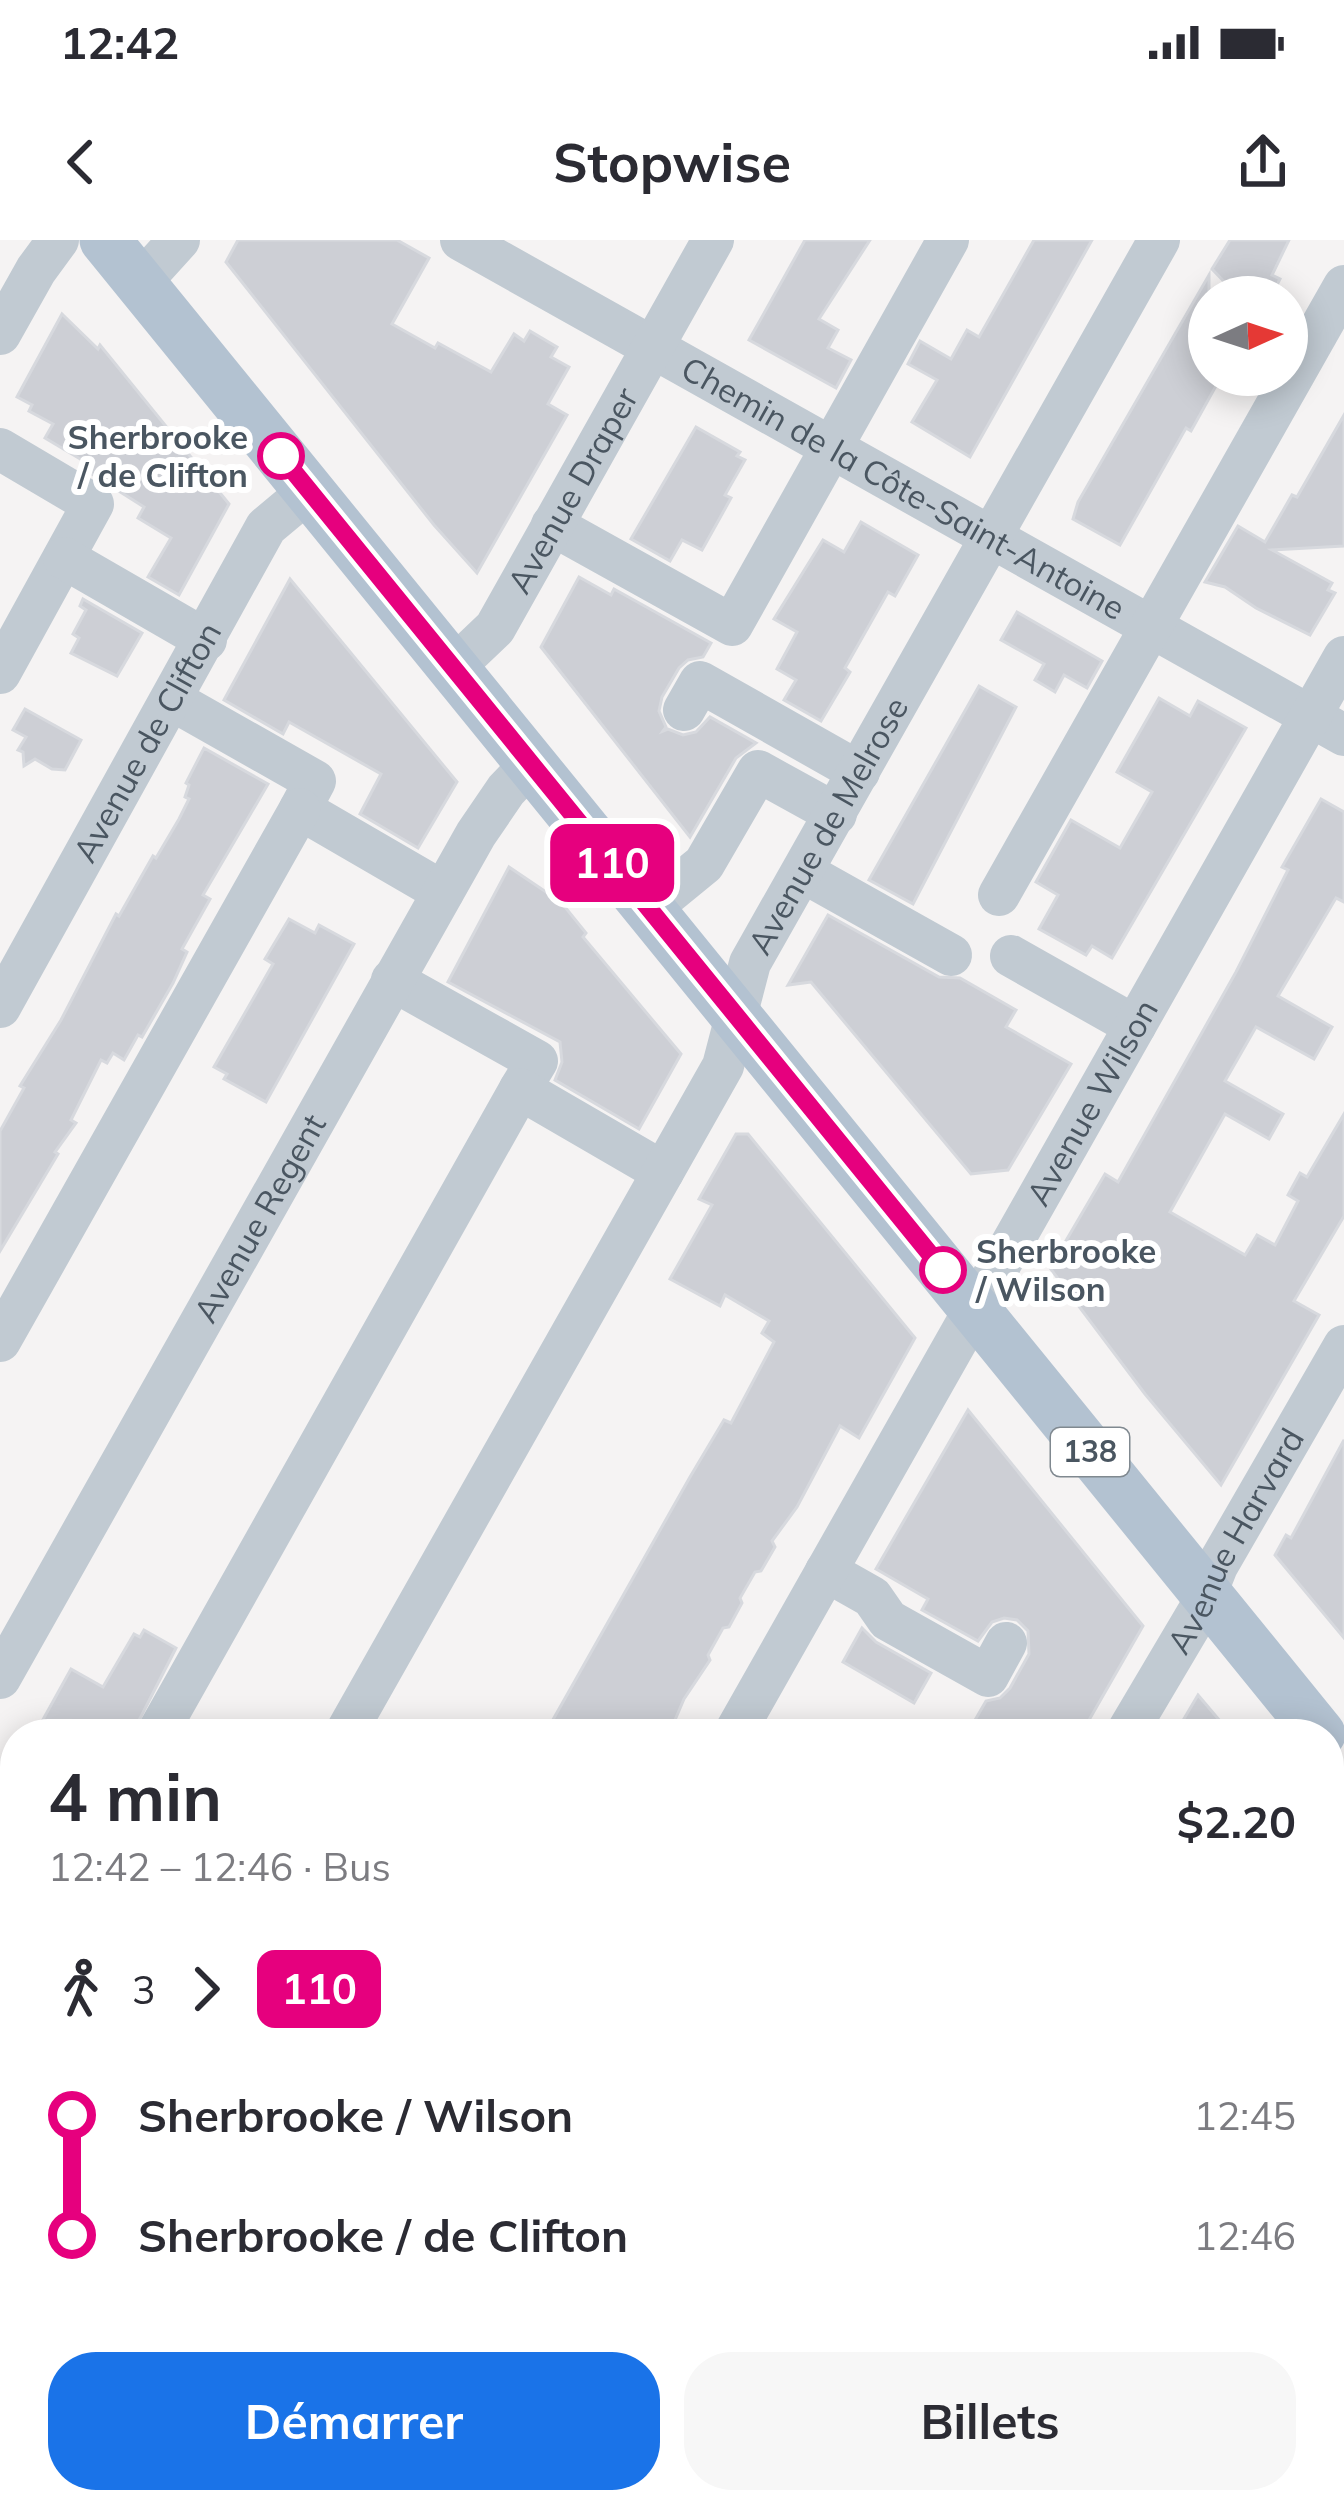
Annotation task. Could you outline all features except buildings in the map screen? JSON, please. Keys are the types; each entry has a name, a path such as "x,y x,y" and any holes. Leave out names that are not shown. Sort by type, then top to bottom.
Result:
{"main road":[{"name":"138","path":"105,240 1308,1719"}],"street":[{"path":"0,334 58,240"},
{"path":"140,283 179,240"},
{"name":"Chemin de la Côte-Saint-Antoine","path":"461,240 1328,726"},
{"name":"Avenue Draper","path":"453,668 494,628 713,240"},
{"path":"860,772 692,696 948,240"},
{"name":"Avenue de Melrose","path":"353,1719 723,1066 750,963 1159,240"},
{"path":"999,895 1344,286"},
{"path":"0,449 93,504 0,673"},
{"name":"Avenue de Clifton","path":"0,1007 266,526 309,490"},
{"path":"552,525 732,625"},
{"path":"64,558 206,640"},
{"name":"Avenue Wilson","path":"742,1719 1135,1026 1328,726 1344,658"},
{"path":"0,1341 315,782 172,700"},
{"name":"Avenue Regent","path":"0,1678 443,892 488,815 531,764"},
{"path":"649,909 704,864 758,771 836,814"},
{"path":"300,809 443,892"},
{"path":"803,872 951,955"},
{"path":"1010,956 1135,1026"},
{"path":"165,1719 537,1061 392,980"},
{"path":"520,1089 663,1172"},
{"name":"Avenue Harvard","path":"1135,1719 1206,1594 1216,1566 1344,1346"},
{"path":"826,1571 872,1597 888,1620 988,1676 1006,1643"}],"bus line":[{"name":"110","path":"281,456 943,1270"}],"place":[{"name":"Sherbrooke / de Clifton","path":"281,456"},
{"name":"Sherbrooke / Wilson","path":"943,1270"}]}
